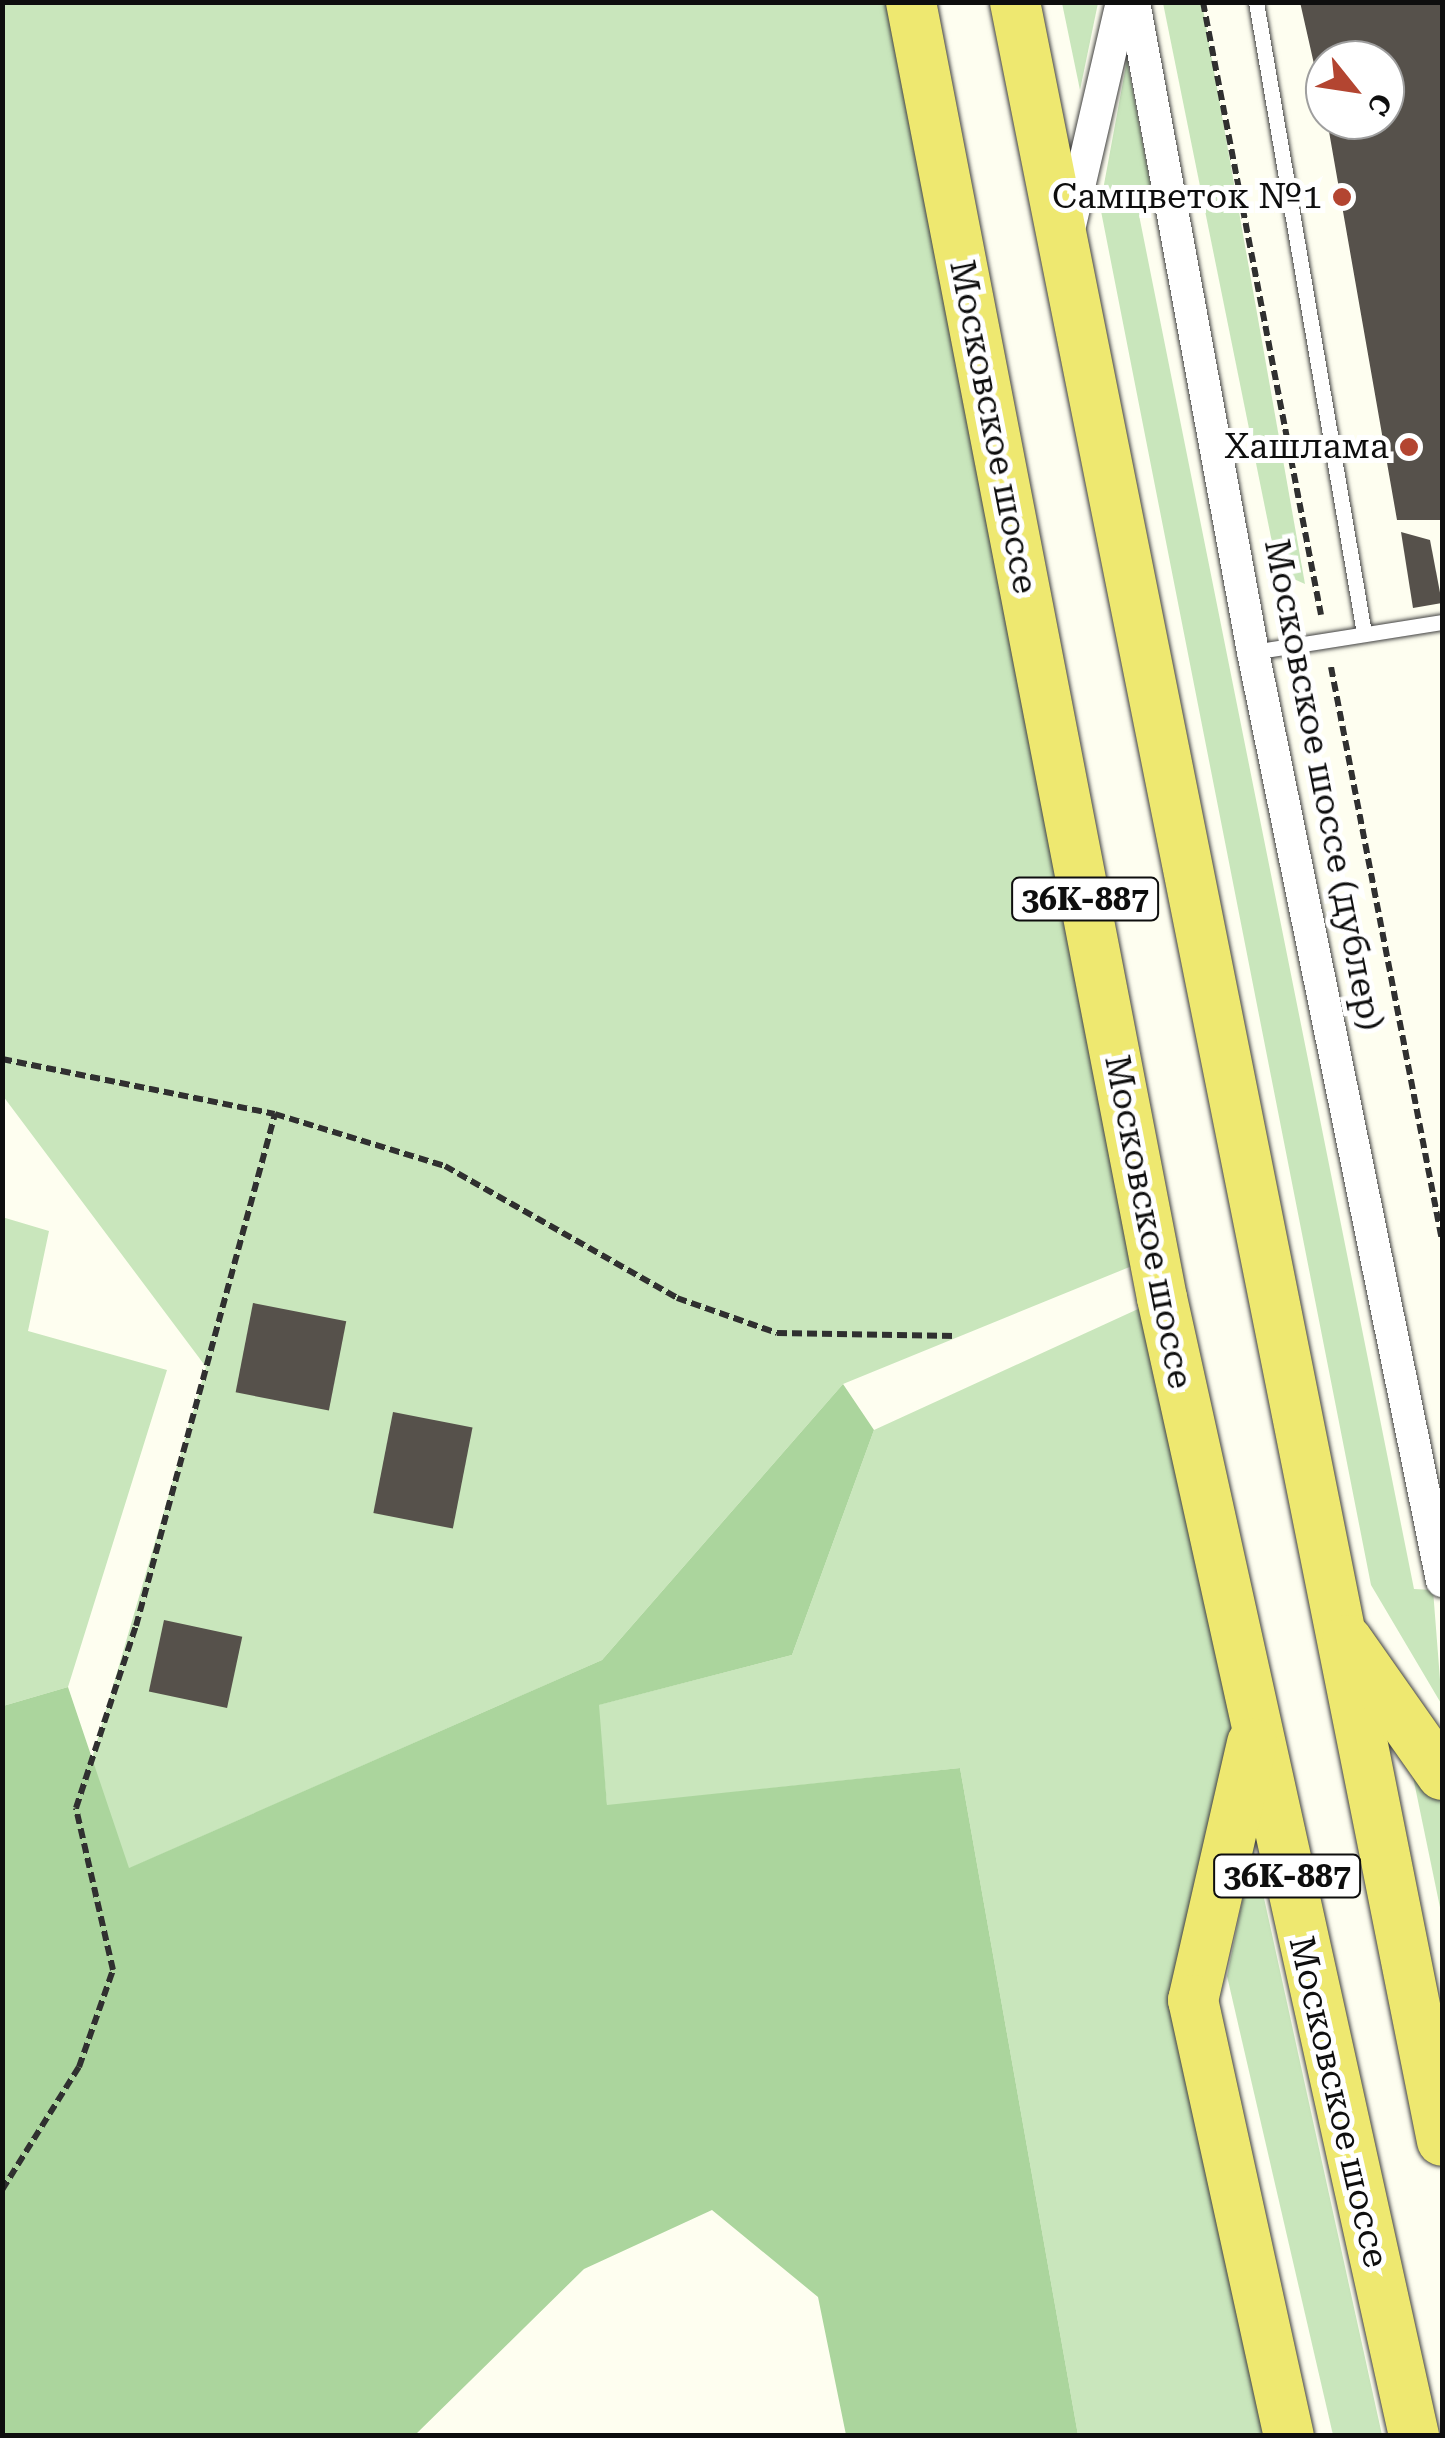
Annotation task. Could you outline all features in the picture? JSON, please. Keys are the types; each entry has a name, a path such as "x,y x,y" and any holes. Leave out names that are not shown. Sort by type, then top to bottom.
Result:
{"main road":[{"name":"Московское шоссе","path":"911,2 1154,1256 1414,2436"},
{"name":"36К-887","path":"1015,2 1062,262 1442,2141"},
{"path":"1336,1624 1442,1775"},
{"path":"1256,1729 1193,2000 1289,2436"}],"street":[{"path":"1062,262 1122,2"},
{"name":"Московское шоссе (дублер)","path":"1134,2 1254,652 1442,1581"}],"lane":[{"path":"1256,2 1364,633"},
{"path":"1254,652 1442,622"}],"path":[{"path":"2,1059 275,1114 445,1166 677,1298 777,1333 956,1336"},
{"path":"2,2190 78,2067 113,1970 76,1808 136,1626 275,1114"}],"green space":[{"path":"3,3 913,3 1154,1257 843,1384 602,1660 128,1869 90,1765 206,1367 3,1096"},
{"path":"1062,3 1098,3 1080,90"},
{"path":"1163,3 1202,3 1305,584 1278,572"},
{"path":"1127,60 1155,209 1139,215 1414,1589 1433,1590 1442,1705 1371,1585 1100,206"},
{"path":"2,1217 49,1231 28,1331 167,1370 68,1687 3,1706"},
{"path":"1162,1298 1256,1729 1193,2000 1289,2435 1078,2435 960,1768 607,1806 598,1705 792,1655 874,1430"},
{"path":"843,1384 874,1430 792,1655 599,1705 607,1805 960,1768 1078,2435 846,2435 818,2297 712,2210 584,2269 415,2435 3,2435 3,1706 68,1687 129,1868 602,1660"},
{"path":"1400,1714 1442,1775 1442,1917"},
{"path":"1253,1848 1382,2435 1333,2435 1227,1976"}],"building":[{"path":"1300,2 1442,2 1442,520 1397,520 1330,140 1405,140 1405,40 1309,40"},
{"path":"1401,532 1430,540 1442,603 1413,608"},
{"path":"253,1303 346,1321 329,1410 236,1392"},
{"path":"393,1412 473,1427 453,1529 373,1513"},
{"path":"164,1620 242,1637 227,1708 149,1691"}],"place":[{"name":"Самцветок №1","path":"1342,197"},
{"name":"Хашлама","path":"1409,447"}]}
